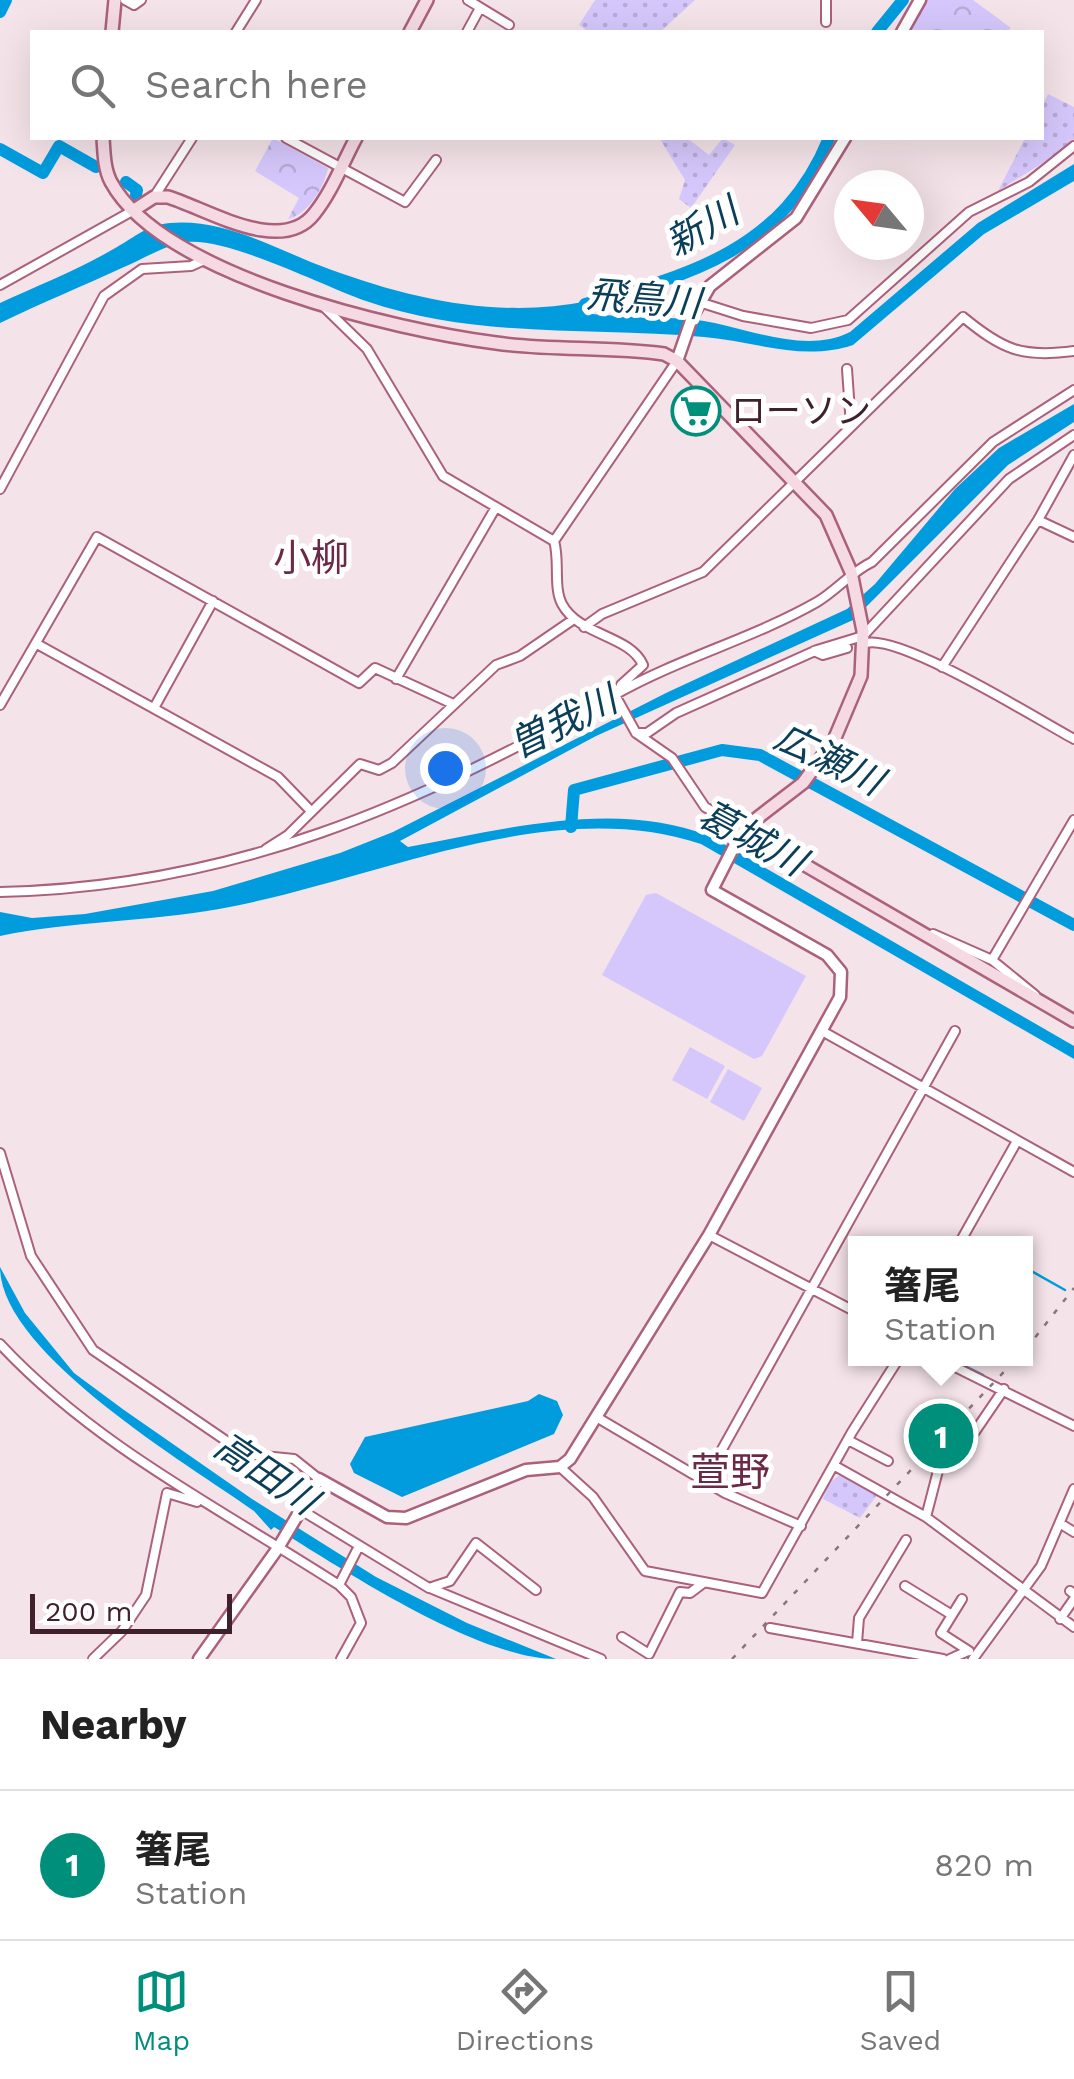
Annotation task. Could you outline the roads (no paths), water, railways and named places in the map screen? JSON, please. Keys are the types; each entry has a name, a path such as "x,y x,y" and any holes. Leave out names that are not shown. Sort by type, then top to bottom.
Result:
{"main road":[{"path":"112,30 115,0"},
{"path":"411,30 427,0"},
{"path":"102,140 111,182 145,221 199,258 352,314 498,344 648,352 677,361 826,514 852,576 866,651 850,708 814,769 803,783 741,833 920,928 1074,1021"},
{"path":"134,210 154,198 168,197 262,230 288,230 315,213 355,140"}],"street":[{"path":"125,0 134,6 141,0"},
{"path":"237,30 256,0"},
{"path":"468,0 509,24"},
{"path":"826,0 826,22"},
{"path":"903,30 920,0"},
{"path":"468,30 480,8"},
{"path":"154,198 191,140"},
{"path":"290,140 405,202 436,160"},
{"path":"616,695 640,672 640,658 584,627 560,600 554,541 677,361 700,302 716,280 796,218 844,140"},
{"path":"700,302 743,316 811,328 848,320 969,212 1029,182 1074,146"},
{"path":"0,285 134,210"},
{"path":"0,489 104,296 142,269 191,266 199,258"},
{"path":"315,301 367,348 443,476 554,541"},
{"path":"346,326 352,314"},
{"path":"584,627 602,614 703,572 963,317 997,345 1028,355 1074,351"},
{"path":"847,369 851,426"},
{"path":"0,892 144,880 213,868 376,814 444,785 616,695 820,601 872,562 993,442 1074,390"},
{"path":"864,637 1009,479 1074,435"},
{"path":"942,667 1038,520 1074,455"},
{"path":"396,678 496,507"},
{"path":"1038,520 1074,537"},
{"path":"0,705 98,537 359,684 370,669 451,703"},
{"path":"154,708 212,601"},
{"path":"263,852 288,835 310,809 360,764 379,770 392,763 451,703 496,665 520,656 574,619"},
{"path":"636,733 647,733 676,713 814,651 864,637 942,667 1074,739"},
{"path":"38,644 278,776 310,809"},
{"path":"814,651 823,655 848,648"},
{"path":"0,1154 31,1256 75,1328 93,1350 225,1440 253,1454 294,1459 319,1479 387,1518 406,1518 526,1470 560,1467 570,1460 710,1235 840,997 841,972 827,955 712,890 741,833 704,807 672,758 636,733 616,695"},
{"path":"992,960 1074,820"},
{"path":"920,928 992,960 1024,982 1043,1004"},
{"path":"822,1031 1074,1172"},
{"path":"705,1480 955,1031"},
{"path":"964,1236 1017,1142"},
{"path":"710,1235 848,1308"},
{"path":"0,1344 51,1395 216,1510 340,1582 361,1623 341,1659"},
{"path":"560,1467 593,1497 645,1571 762,1593 894,1366"},
{"path":"954,1366 1074,1426"},
{"path":"926,1517 940,1463 974,1433 1004,1390"},
{"path":"598,1418 705,1480 801,1526"},
{"path":"848,1440 888,1461"},
{"path":"834,1466 926,1517 1074,1627"},
{"path":"199,1659 279,1546 319,1479"},
{"path":"770,1628 946,1659 973,1655 1041,1566 1074,1489"},
{"path":"93,1659 122,1631 146,1595 166,1493 216,1510"},
{"path":"299,1512 357,1550 428,1588 601,1659"},
{"path":"1061,1524 1074,1532"},
{"path":"857,1643 856,1624 906,1540"},
{"path":"428,1588 450,1581 476,1543 536,1590"},
{"path":"340,1582 357,1550"},
{"path":"622,1638 648,1654 680,1592 690,1593 702,1584"},
{"path":"905,1586 952,1615"},
{"path":"1060,1618 1073,1595"},
{"path":"962,1600 941,1633 973,1655"}],"water":[{"path":"1074,164 1074,181 984,234 853,345 834,350 797,351 704,337 534,330 449,321 366,301 227,247 187,242 163,249 0,323 0,303 89,262 148,229 162,224 191,223 252,237 393,290 458,303 523,308 589,301 592,314 706,321 790,340 831,339 850,332 978,223"},
{"path":"1074,404 1074,422 1008,465 853,620 596,736 400,841 408,847 521,826 598,818 673,825 710,836 1074,1046 1074,1059 701,844 643,831 583,829 521,835 219,909 0,936 0,912 32,918 85,914 213,891 340,853 393,832 666,693 847,609 875,584 955,489 999,448"},
{"path":"0,1267 25,1313 74,1373 124,1410 252,1499 376,1577 467,1623 556,1659 524,1655 450,1628 274,1527 271,1530 254,1511 145,1436 63,1370 30,1335 8,1300"},
{"path":"539,1394 557,1401 563,1415 554,1434 402,1497 354,1473 350,1464 365,1437 528,1401"}],"waterway":[{"path":"0,12 6,0"},
{"name":"新川","path":"879,30 903,0"},
{"name":"新川","path":"580,313 585,304 697,268 760,232 787,207 810,176 828,140"},
{"path":"0,149 43,173 59,146 96,167"},
{"path":"126,182 137,190 136,195"},
{"name":"広瀬川","path":"571,827 574,790 722,750 760,755 1074,925"},
{"path":"1033,1272 1065,1290"},
{"path":"965,1366 983,1375"}],"railway":[{"path":"1033,1340 1074,1288"},
{"path":"732,1659 1009,1366"}],"place":[{"name":"ローソン","path":"696,411"},
{"name":"箸尾","path":"941,1436"}],"district":[{"name":"小柳","path":"311,558"},
{"name":"萱野","path":"730,1472"}],"water label":[{"name":"飛鳥川","path":"644,299"},
{"name":"曽我川","path":"563,722"},
{"name":"葛城川","path":"752,838"},
{"name":"高田川","path":"266,1473"}]}
